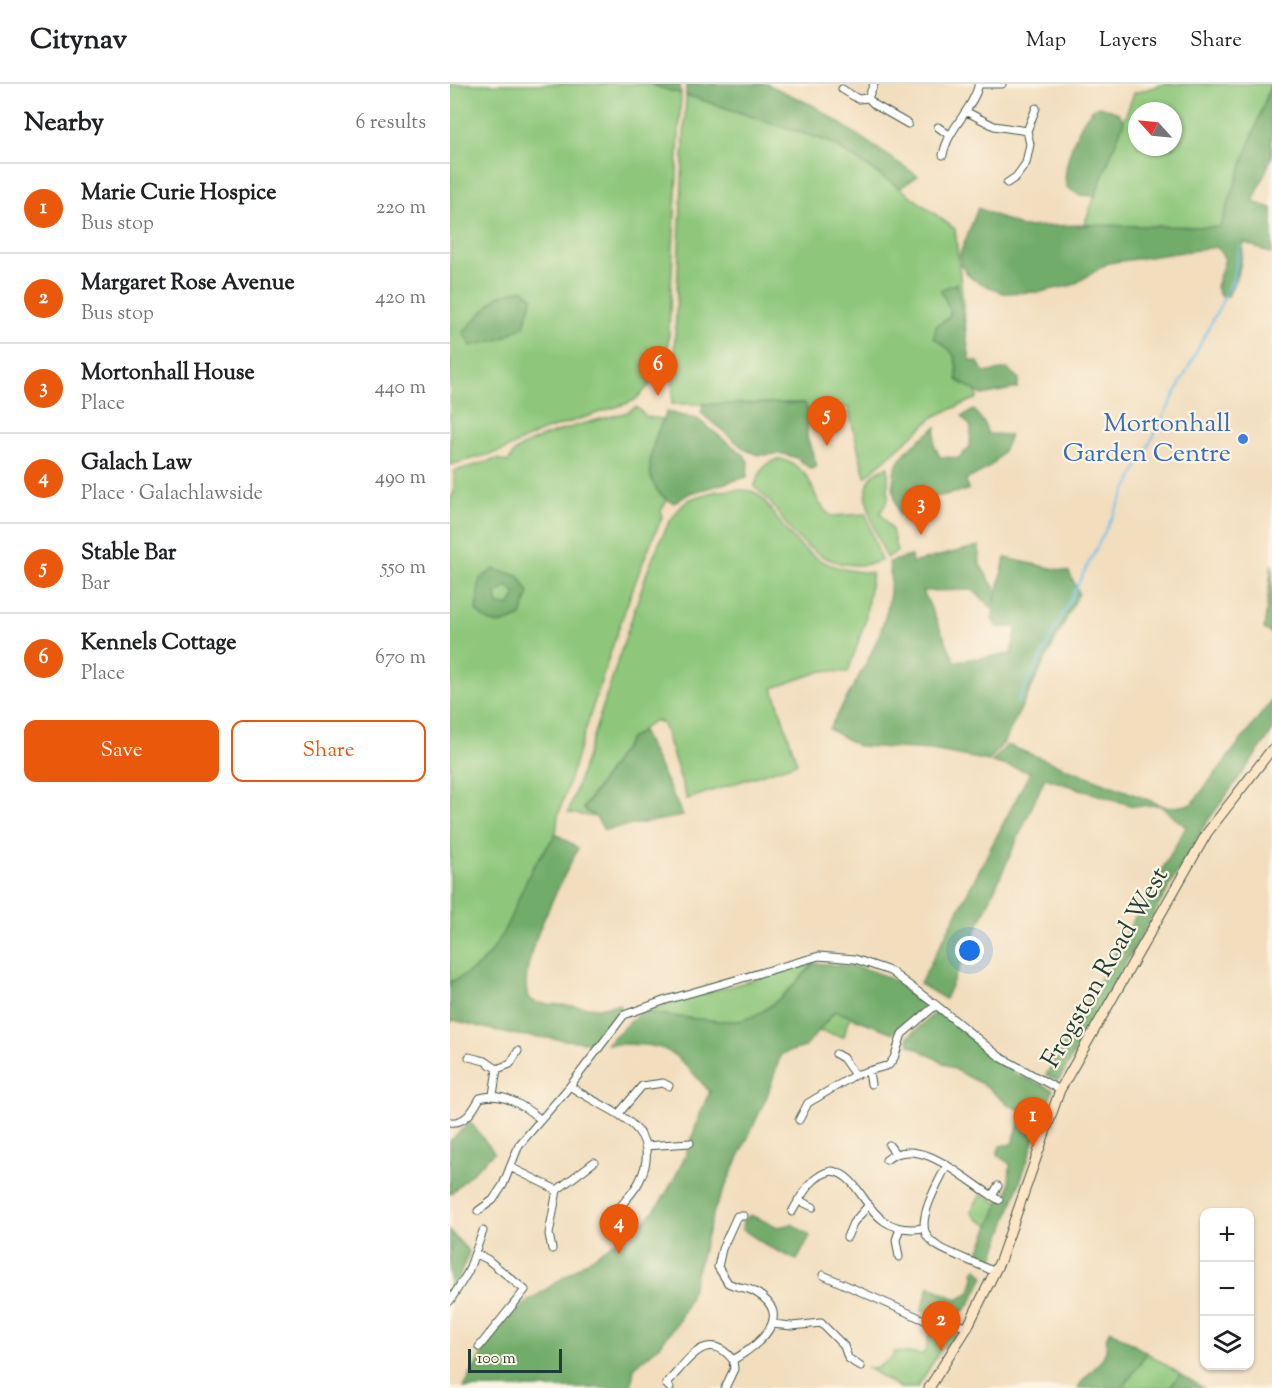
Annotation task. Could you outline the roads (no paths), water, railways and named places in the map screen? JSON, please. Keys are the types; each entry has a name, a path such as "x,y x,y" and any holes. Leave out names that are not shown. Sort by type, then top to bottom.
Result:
{"main road":[{"name":"Frogston Road West","path":"929,1388 967,1328 1009,1242 1060,1090 1207,833 1272,749"}],"street":[{"path":"868,98 874,84"},
{"path":"943,155 949,135 967,112 979,84 1002,84"},
{"path":"842,89 858,99 868,98"},
{"path":"868,98 875,105 908,124"},
{"path":"1007,183 1016,177 1026,163 1030,144 1027,131 1036,108"},
{"path":"967,112 994,126 1027,131"},
{"path":"938,127 949,135"},
{"path":"477,1211 493,1200 503,1185 519,1145 570,1086 624,1016 666,1000 819,956 855,959 878,966 899,977 1000,1057 1060,1090"},
{"path":"799,1120 808,1103 855,1075 889,1065 904,1032 926,1016 936,1005"},
{"path":"469,1057 497,1069 510,1064 518,1051"},
{"path":"836,1054 843,1058 855,1075"},
{"path":"494,1095 497,1069"},
{"path":"869,1072 871,1084"},
{"path":"620,1112 642,1086 663,1083 669,1086"},
{"path":"570,1086 586,1098 620,1112 632,1122 645,1146 641,1178 610,1221 613,1236"},
{"path":"450,1122 461,1121 469,1116 480,1098 494,1095 522,1105 540,1119"},
{"path":"802,1096 808,1103"},
{"path":"645,1146 690,1143"},
{"path":"889,1145 895,1153"},
{"path":"886,1160 895,1153 917,1151 967,1177 999,1200"},
{"path":"552,1249 549,1234 557,1190 594,1162"},
{"path":"510,1167 557,1190"},
{"path":"946,1167 932,1195 923,1228 934,1245 995,1272"},
{"path":"792,1212 798,1200 818,1176 832,1171 848,1178 867,1207 900,1228 923,1228"},
{"path":"992,1196 998,1186"},
{"path":"798,1200 813,1207"},
{"path":"851,1234 867,1207"},
{"path":"733,1360 762,1342 772,1323 771,1308 763,1299 755,1292 728,1283 718,1267 722,1249 737,1216 744,1216"},
{"path":"899,1257 893,1247 900,1228"},
{"path":"450,1301 468,1272 483,1231"},
{"path":"476,1254 487,1259 525,1290 479,1347"},
{"path":"823,1275 929,1322 952,1322 967,1328"},
{"path":"772,1323 792,1326 821,1323 844,1346 848,1358 861,1367"},
{"path":"670,1388 666,1384 700,1348 709,1345 719,1348 733,1360 734,1369 725,1388"}],"waterway":[{"path":"1018,702 1233,280 1240,246"}],"place":[{"name":"Kennels Cottage","path":"658,396"},
{"name":"Mortonhall Garden Centre","path":"1243,439"},
{"name":"Stable Bar","path":"827,446"},
{"name":"Mortonhall House","path":"921,535"},
{"name":"Marie Curie Hospice","path":"1033,1147"},
{"name":"Galach Law","path":"619,1254"},
{"name":"Margaret Rose Avenue","path":"941,1351"}]}
